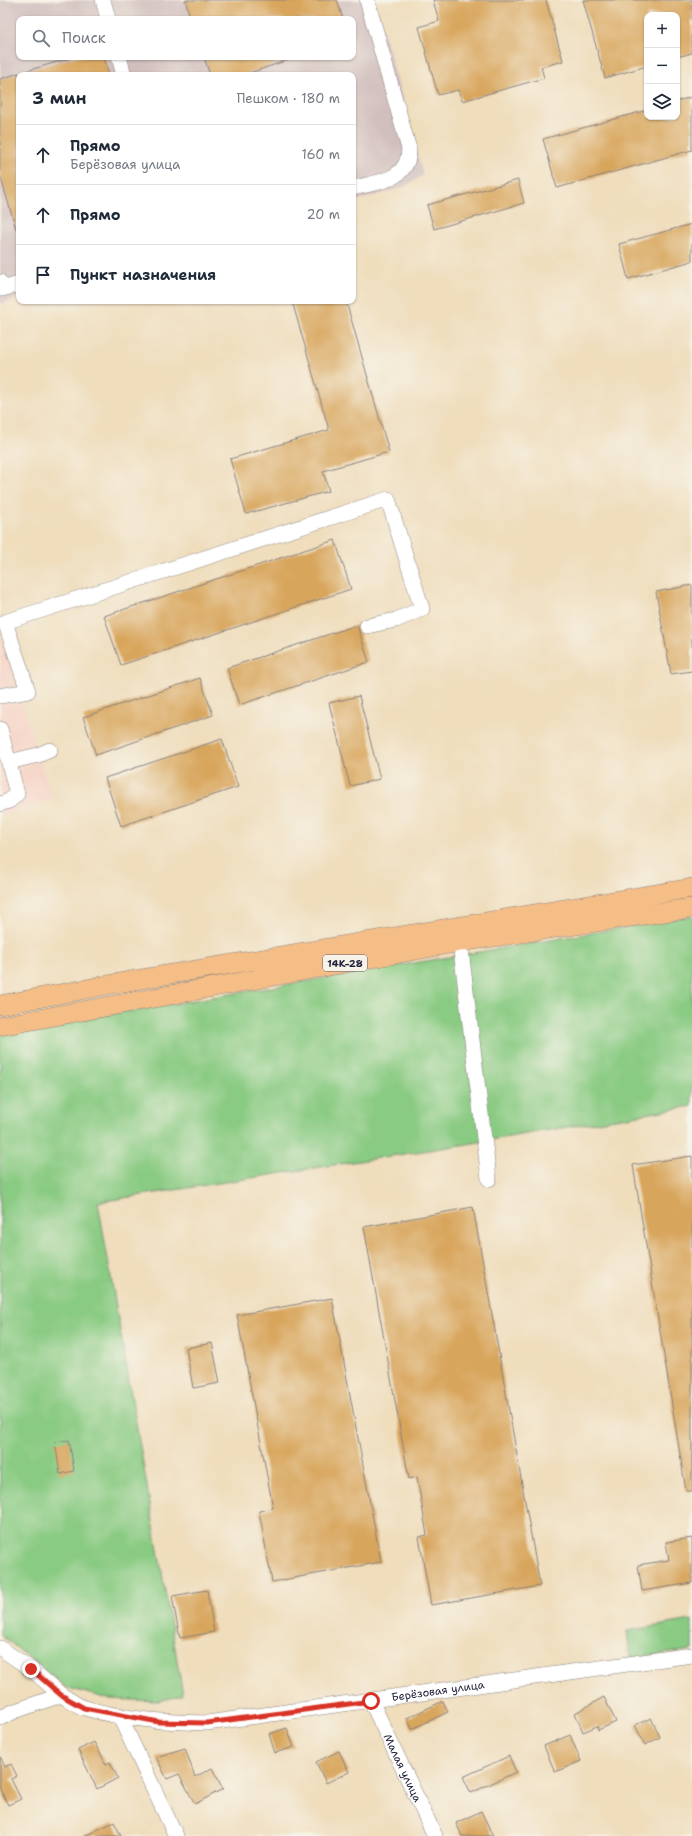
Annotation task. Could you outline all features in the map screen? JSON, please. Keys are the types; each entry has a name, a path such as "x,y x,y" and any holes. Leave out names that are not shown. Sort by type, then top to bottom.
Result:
{"main road":[{"name":"14К-28","path":"0,1005 129,981 692,888"},
{"name":"14К-28","path":"0,1026 460,942 692,908"}],"street":[{"path":"103,0 107,16"},
{"path":"356,187 391,178 400,173 406,167 409,159 409,149 367,0"},
{"path":"120,60 123,72"},
{"path":"0,282 2,289 16,285"},
{"path":"0,696 28,690 5,622 388,499 422,609 396,620 367,626"},
{"path":"0,729 17,794 9,802 0,804"},
{"path":"9,762 38,755 50,750"},
{"path":"460,942 489,1178"},
{"name":"Берёзовая улица","path":"0,1648 31,1669 61,1695 84,1708 159,1722 207,1723 692,1655"},
{"path":"0,1718 15,1711 61,1695"},
{"name":"Малая улица","path":"371,1701 435,1836"},
{"path":"119,1715 176,1836"}],"shaded area":[{"path":"0,0 375,0 423,175 404,187 356,201 356,72 16,72 16,299 0,304"},
{"path":"0,634 53,799 0,816"}],"green space":[{"path":"692,916 692,1106 461,1145 98,1202 183,1695 159,1701 108,1699 65,1687 0,1634 0,1033"},
{"path":"692,1620 692,1650 630,1658 627,1631"}],"building":[{"path":"185,0 337,0 342,16 190,16"},
{"path":"433,0 546,0 563,61 541,67 544,78 462,101 458,90 438,95 419,27 439,21"},
{"path":"583,0 692,0 692,53 680,56 680,12 644,12 644,67 605,78"},
{"path":"64,60 105,60 108,72 23,72"},
{"path":"205,60 288,60 253,72 209,72"},
{"path":"16,74 16,229 0,175 0,79"},
{"path":"692,97 692,150 557,188 543,139 644,111 644,120 680,120 680,100"},
{"path":"518,180 524,203 434,229 427,205"},
{"path":"692,224 692,261 628,279 619,244"},
{"path":"293,304 347,304 389,452 323,471 329,491 246,514 230,459 329,430"},
{"path":"335,540 351,589 121,665 104,616"},
{"path":"692,585 692,671 671,674 656,592"},
{"path":"357,625 369,662 239,705 227,668"},
{"path":"200,678 213,715 96,755 83,717"},
{"path":"359,696 380,779 350,786 329,703"},
{"path":"222,739 238,787 121,826 105,778"},
{"path":"692,1156 692,1491 686,1491 633,1165"},
{"path":"473,1207 540,1586 431,1605 419,1537 427,1535 417,1477 409,1479 364,1227"},
{"path":"332,1298 381,1562 272,1582 259,1511 273,1508 237,1315"},
{"path":"212,1343 220,1383 193,1388 186,1348"},
{"path":"69,1440 74,1471 60,1474 55,1442"},
{"path":"692,1538 692,1583 642,1591 638,1565 669,1560 666,1542"},
{"path":"207,1590 214,1632 180,1638 172,1596"},
{"path":"604,1697 616,1722 598,1730 597,1726 583,1732 575,1713"},
{"path":"443,1701 448,1712 412,1729 407,1718"},
{"path":"651,1718 660,1737 645,1745 635,1725"},
{"path":"287,1728 294,1747 275,1753 269,1734"},
{"path":"570,1735 581,1761 555,1772 544,1746"},
{"path":"94,1742 106,1764 110,1762 118,1778 97,1789 78,1750"},
{"path":"185,1748 195,1777 212,1768 223,1789 195,1804 179,1774 167,1779 156,1757"},
{"path":"339,1751 349,1772 326,1783 316,1762"},
{"path":"0,1756 5,1767 11,1764 17,1776 11,1779 21,1799 8,1805 0,1789"},
{"path":"509,1756 516,1772 471,1793 463,1777"},
{"path":"481,1811 493,1836 462,1836 456,1823"},
{"path":"114,1822 121,1836 84,1836"}],"route":[{"path":"31,1669 61,1695 84,1708 159,1722 207,1723 371,1701"}]}
